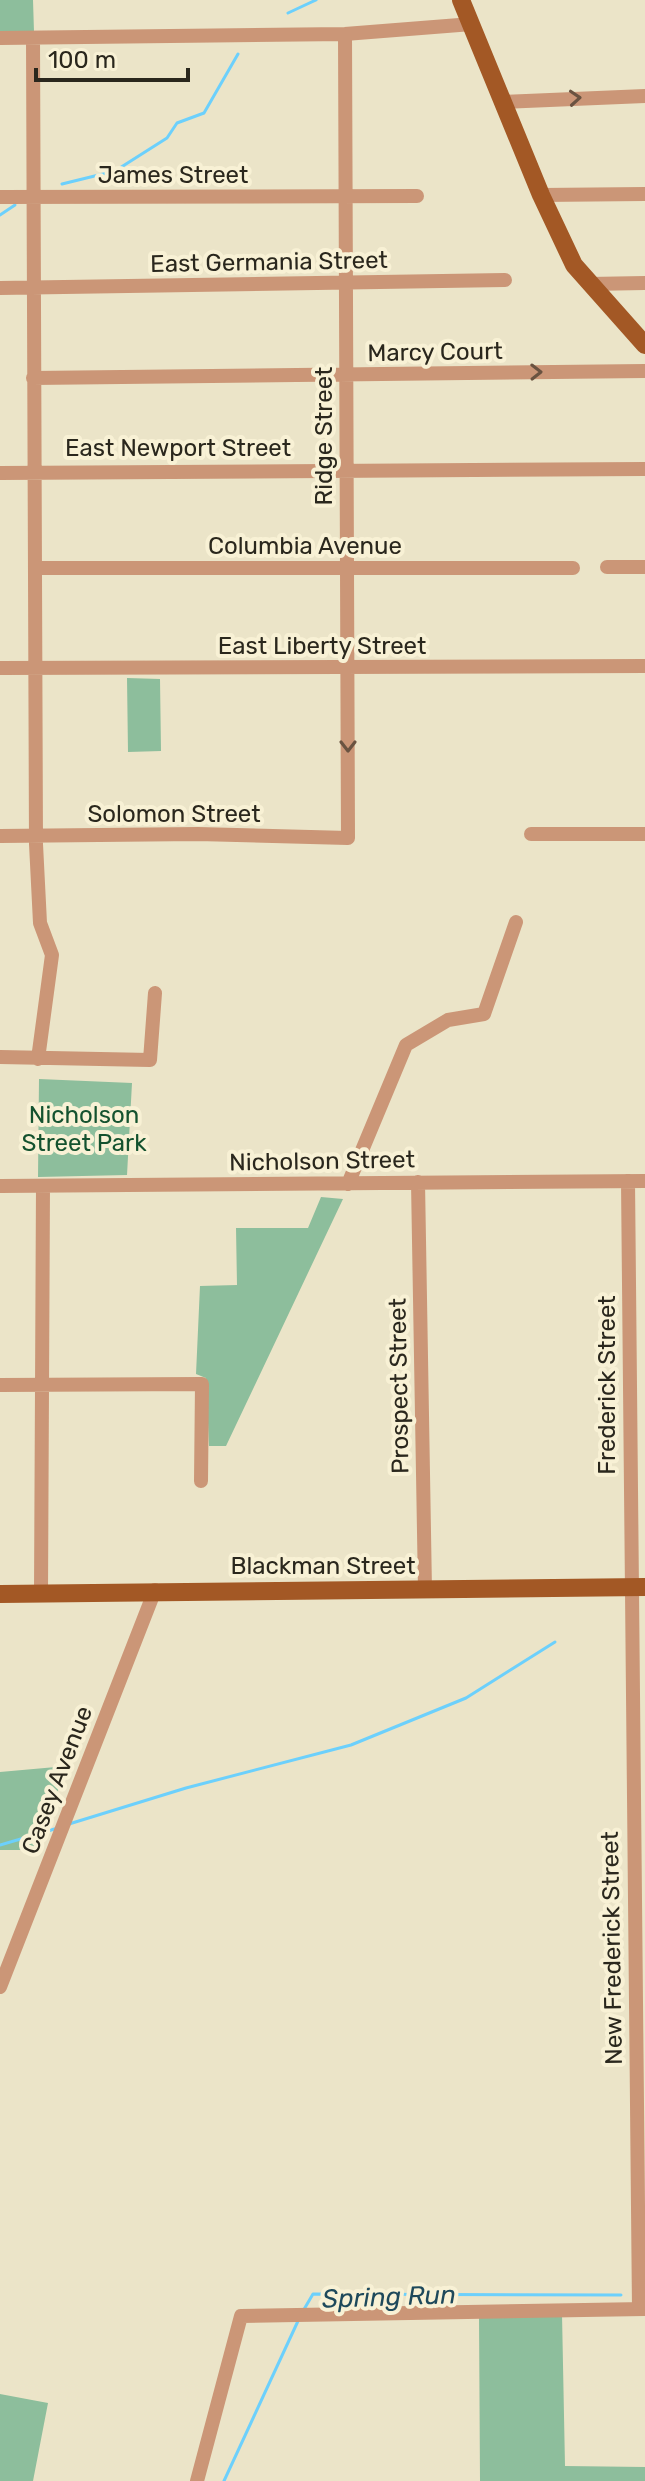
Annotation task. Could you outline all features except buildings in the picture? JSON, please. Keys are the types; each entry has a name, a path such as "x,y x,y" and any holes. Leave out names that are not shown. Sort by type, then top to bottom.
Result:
{"main road":[{"path":"461,0 541,195 574,265 645,345"},
{"name":"Blackman Street","path":"0,1594 638,1587"}],"street":[{"path":"0,38 345,34 472,24"},
{"name":"Ridge Street","path":"345,34 348,838"},
{"path":"33,38 36,836 40,923 52,955 38,1059"},
{"path":"504,102 645,96"},
{"path":"541,195 645,194"},
{"name":"James Street","path":"0,197 417,196"},
{"name":"East Germania Street","path":"0,288 505,280"},
{"path":"589,284 645,283"},
{"name":"Marcy Court","path":"33,378 645,371"},
{"name":"East Newport Street","path":"0,473 36,470 645,469"},
{"path":"607,567 645,567"},
{"name":"Columbia Avenue","path":"36,568 573,568"},
{"name":"East Liberty Street","path":"0,668 645,666"},
{"name":"Solomon Street","path":"0,836 198,834 348,838"},
{"path":"531,834 645,834"},
{"path":"348,1184 406,1045 448,1020 484,1014 516,922"},
{"path":"0,1057 150,1060 155,993"},
{"name":"Frederick Street","path":"628,1181 629,1371 638,1587"},
{"name":"Nicholson Street","path":"0,1186 645,1181"},
{"name":"Prospect Street","path":"418,1182 425,1590"},
{"path":"41,1593 43,1186"},
{"path":"629,1371 645,1371"},
{"path":"0,1385 202,1384 201,1481"},
{"name":"New Frederick Street","path":"638,1587 642,2309"},
{"name":"Casey Avenue","path":"0,1987 155,1590"},
{"path":"197,2481 241,2316 642,2309"}],"green space":[{"path":"0,0 33,0 34,32 0,32"},
{"path":"127,678 160,679 161,751 128,752"},
{"name":"Nicholson Street Park","path":"39,1079 132,1083 127,1175 38,1177"},
{"path":"321,1197 343,1199 226,1446 209,1446 206,1378 196,1374 200,1286 237,1285 236,1228 308,1228"},
{"path":"67,1766 36,1850 0,1850 0,1772"},
{"path":"562,2314 565,2466 645,2467 645,2481 480,2481 479,2316"},
{"path":"0,2394 48,2403 33,2481 0,2481"}],"waterway":[{"path":"288,13 316,0"},
{"path":"62,184 115,171 167,138 177,123 204,113 238,54"},
{"path":"0,215 15,205"},
{"path":"69,1824 186,1788 351,1745 466,1698 555,1642"},
{"path":"0,1845 58,1828"},
{"name":"Spring Run","path":"303,2311 313,2294 621,2295"},
{"name":"Spring Run","path":"224,2481 298,2321"}]}
